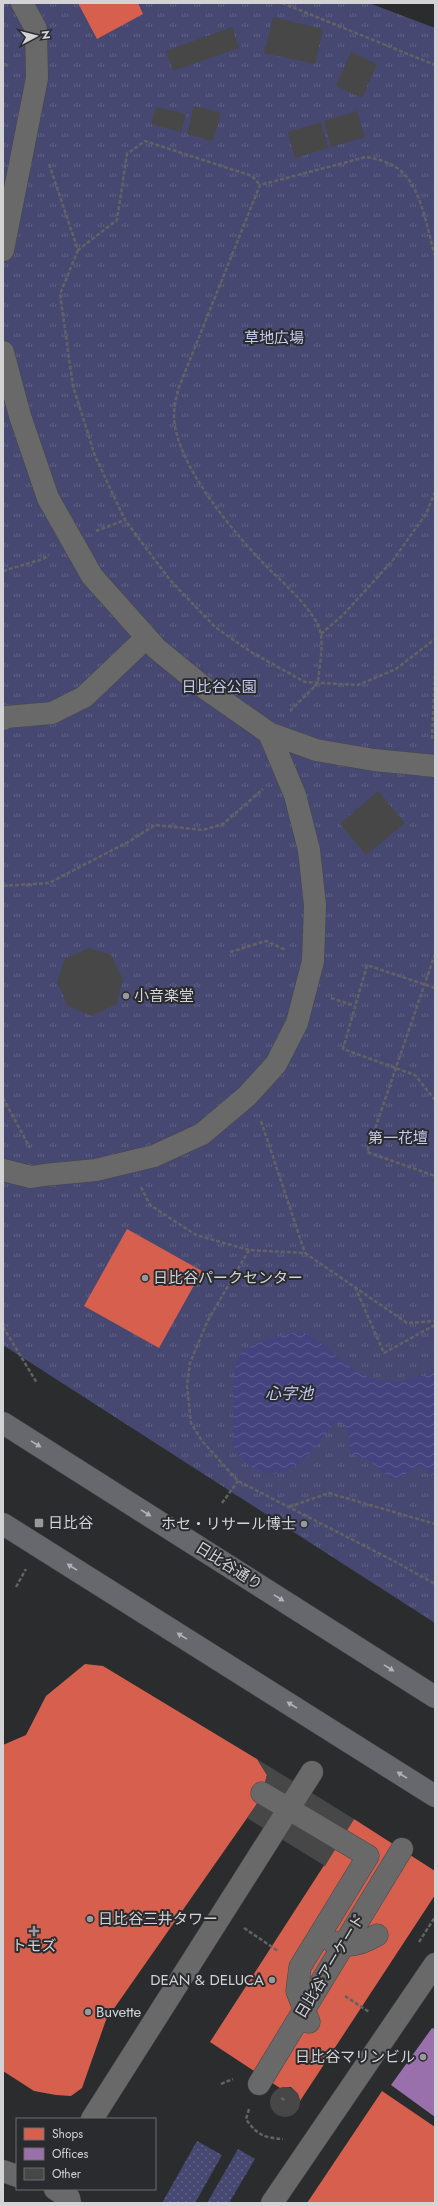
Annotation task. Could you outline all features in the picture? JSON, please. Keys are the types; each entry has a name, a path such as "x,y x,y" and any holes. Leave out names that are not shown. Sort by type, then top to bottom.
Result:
{"main road":[{"name":"日比谷通り","path":"3,1423 435,1697"},
{"path":"3,1524 435,1796"}],"street":[{"path":"3,250 37,78 36,29 22,3"},
{"path":"3,352 20,416 48,498 92,576 157,649 206,689 269,732 316,750 374,760 433,766"},
{"path":"3,719 6,716 52,713 84,696 146,638"},
{"path":"3,1170 31,1176 44,1175 96,1170 154,1156 202,1134 252,1091 276,1064 297,1023 313,961 315,906 309,850 295,795 269,732"},
{"path":"93,2118 312,1772"},
{"path":"262,1793 368,1856 300,1968 297,1991 309,2022"},
{"name":"日比谷アーケード","path":"259,2084 402,1849"},
{"path":"319,1937 338,1944 353,1945 365,1942 377,1935"},
{"path":"272,2203 435,1964"},
{"path":"3,2171 16,2176"},
{"path":"57,2190 69,2198 70,2203"}],"path":[{"path":"282,3 435,65"},
{"path":"260,185 252,176 145,141 127,154 117,220 78,250 60,294 73,386 95,456 125,520 170,580 215,627 251,652 305,682 358,685 396,669 435,639"},
{"path":"260,185 366,157 381,160 405,174 409,180 419,199 435,256"},
{"path":"48,162 78,250"},
{"path":"260,185 178,387 174,418 177,436 191,466 208,495 234,529 299,598 312,616 321,634 318,683 269,732"},
{"path":"321,634 344,614 393,560 426,514 435,492"},
{"path":"3,571 43,559 72,540"},
{"path":"433,766 435,669"},
{"path":"3,886 49,884 128,842 155,825 203,830 223,824 285,770"},
{"path":"230,952 266,941 313,961"},
{"path":"435,954 367,1152 435,1176"},
{"path":"435,988 424,986 367,965 343,1049 415,1075 435,1100"},
{"path":"252,1091 305,1253"},
{"path":"3,1098 44,1175"},
{"path":"129,1162 150,1205 196,1235 249,1250 305,1253 407,1323 435,1321"},
{"path":"249,1250 207,1322 190,1362 187,1386 191,1423 202,1441 238,1481 394,1561 435,1584"},
{"path":"354,1287 384,1353 435,1325"},
{"path":"3,1327 37,1383"},
{"path":"222,1503 238,1481"},
{"path":"289,1507 329,1493 435,1524"},
{"path":"16,1587 28,1566"},
{"path":"246,2119 253,2130 269,2138 289,2139"}],"green space":[{"name":"日比谷公園","path":"3,3 369,3 435,28 435,1623 3,1345"},
{"path":"197,2141 222,2155 195,2203 162,2203"},
{"path":"238,2149 255,2159 229,2203 207,2203"}],"water":[{"name":"心字池","path":"298,1332 317,1340 358,1372 370,1378 393,1382 420,1377 435,1371 435,1480 426,1470 418,1466 400,1478 392,1479 381,1472 373,1463 350,1453 349,1434 343,1424 333,1424 302,1462 282,1473 270,1473 258,1470 243,1460 233,1444 233,1382 238,1359 243,1351 253,1345"}],"building: Shops":[{"path":"78,3 138,3 143,14 97,39"},
{"path":"127,1229 202,1271 159,1348 84,1306"},
{"name":"日比谷三井タワー","path":"85,1664 103,1666 257,1759 267,1775 261,1798 106,2020 82,2088 71,2096 34,2091 3,2071 3,1745 26,1735 46,1696"},
{"path":"354,1819 435,1871 435,1895 300,2101 298,2094 291,2087 280,2088 210,2042"},
{"path":"382,2091 435,2127 435,2203 307,2203"}],"building: Offices":[{"name":"日比谷マリンビル","path":"432,2028 435,2029 435,2117 391,2085"}],"building: Other":[{"path":"273,17 323,29 315,64 264,53"},
{"path":"232,27 239,48 173,71 166,51"},
{"path":"351,52 377,64 362,98 336,86"},
{"path":"194,106 221,113 213,141 187,134"},
{"path":"156,107 186,114 181,132 151,124"},
{"path":"357,111 365,137 331,147 324,121"},
{"path":"321,122 328,148 295,158 288,132"},
{"path":"378,791 405,823 366,855 340,824"},
{"path":"89,948 111,955 123,979 117,1004 91,1016 68,1006 57,982 65,959"},
{"path":"257,1759 354,1819 325,1866 247,1818 261,1798 267,1775"},
{"path":"285,2087 295,2092 300,2102 295,2112 285,2117 275,2112 270,2102 275,2092"}],"place":[{"name":"小音楽堂","path":"126,996"},
{"name":"日比谷パークセンター","path":"145,1278"},
{"name":"日比谷","path":"39,1523"},
{"name":"ホセ・リサール博士","path":"304,1524"},
{"name":"日比谷三井タワー","path":"90,1919"},
{"name":"トモズ","path":"34,1931"},
{"name":"DEAN & DELUCA","path":"272,1980"},
{"name":"Buvette","path":"88,2012"},
{"name":"日比谷マリンビル","path":"423,2057"}],"park label":[{"name":"草地広場","path":"274,338"},
{"name":"第一花壇","path":"398,1138"}]}
